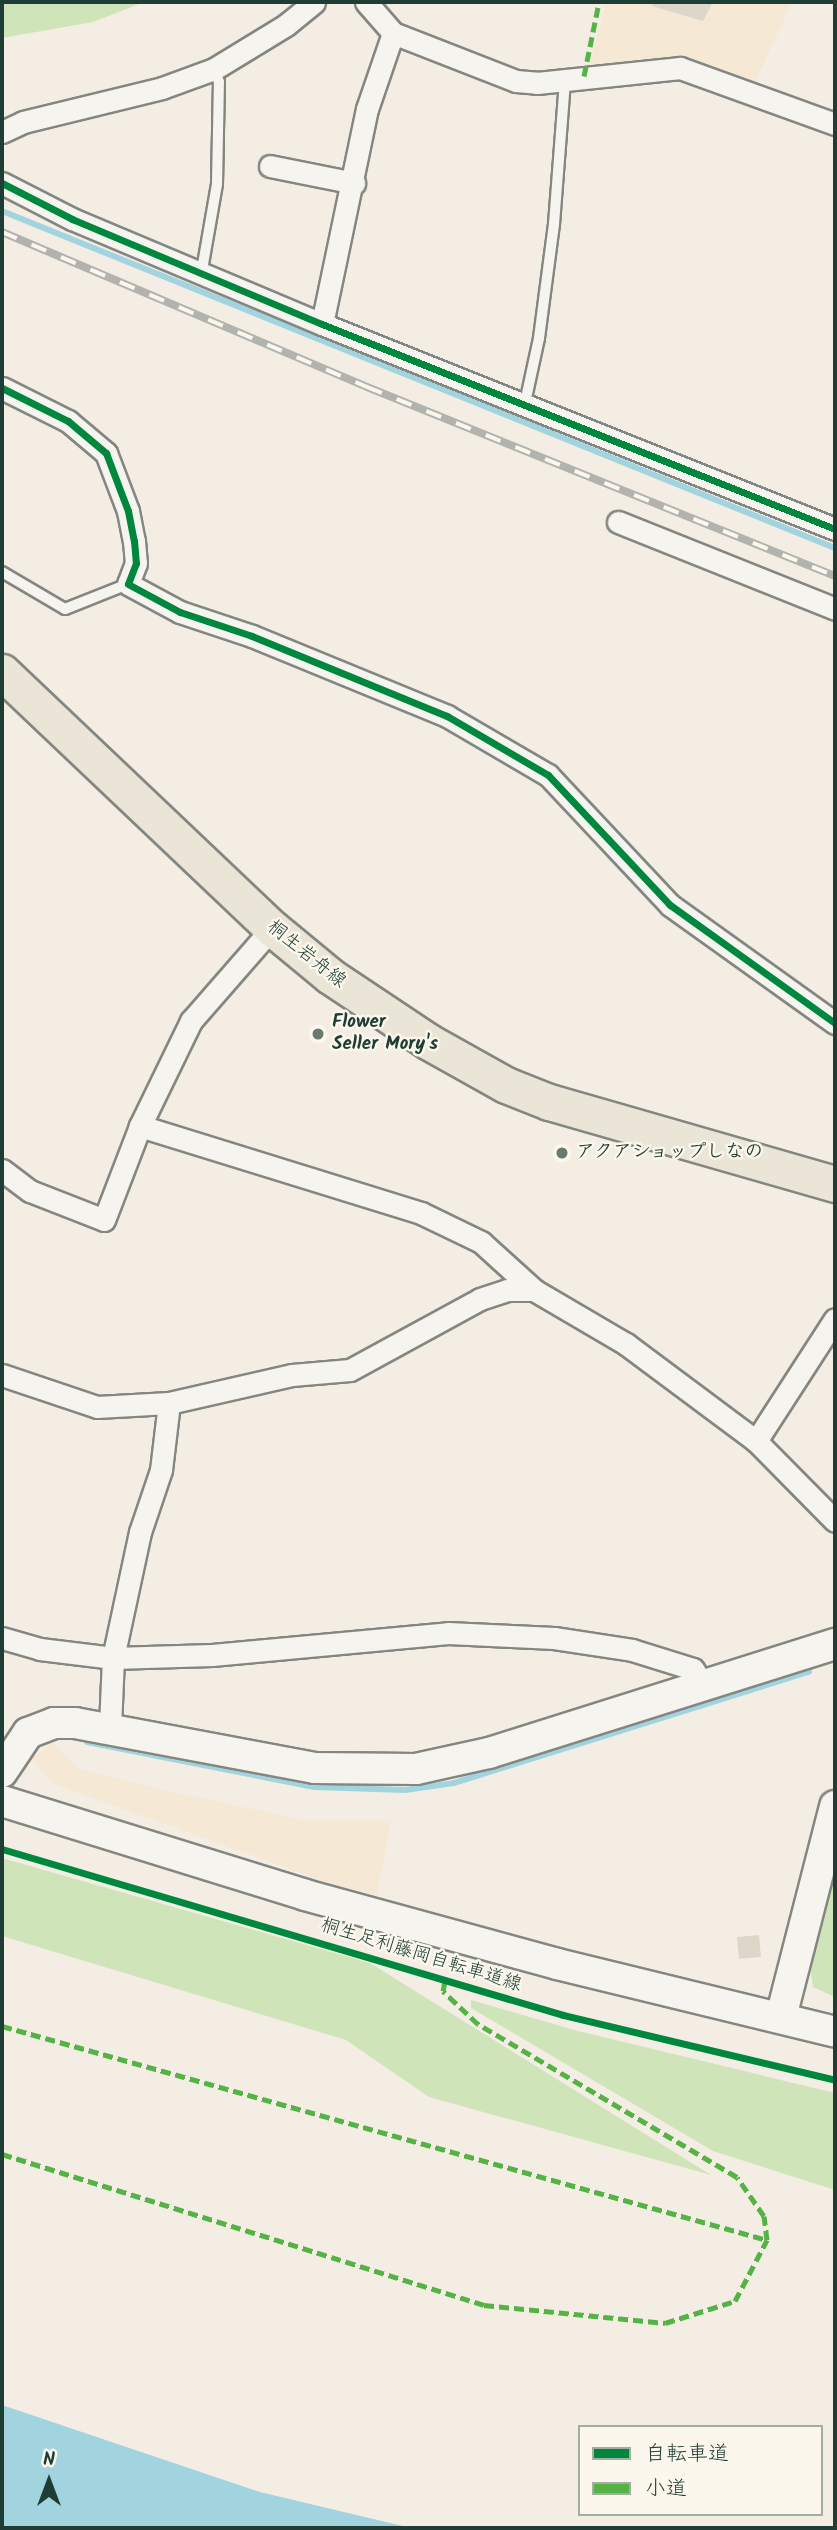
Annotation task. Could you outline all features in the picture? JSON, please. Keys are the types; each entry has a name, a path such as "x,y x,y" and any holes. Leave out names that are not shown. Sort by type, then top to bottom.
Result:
{"main road":[{"name":"桐生岩舟線","path":"2,672 272,928 377,1009 506,1085 616,1123 835,1184"}],"street":[{"path":"2,132 23,122 162,88 214,69 286,25 314,2"},
{"path":"366,2 393,33 516,81 565,80 680,68 835,124"},
{"path":"322,324 354,183 367,108 393,33"},
{"path":"270,166 354,183"},
{"path":"2,183 72,219 202,270 322,324 835,529"},
{"path":"2,388 68,421 106,453 128,510 134,541 136,563 128,584 180,612 252,636 447,716 548,775 670,905 835,1023"},
{"path":"618,522 835,609"},
{"path":"2,1170 30,1191 104,1220 140,1126 191,1021 272,928"},
{"path":"140,1126 443,1222 481,1242 534,1290 626,1344 756,1441 835,1521"},
{"path":"2,1376 97,1407 169,1403 292,1375 350,1370 480,1299 508,1290 534,1290"},
{"path":"756,1441 835,1319"},
{"path":"110,1726 113,1658 140,1532 161,1470 169,1403"},
{"path":"2,1638 40,1649 113,1658 212,1655 461,1633 554,1638 632,1650 693,1669 702,1683"},
{"path":"2,1772 21,1741 41,1727 75,1723 110,1726 315,1768 416,1769 489,1753 702,1683 834,1647"},
{"path":"2,1801 345,1906 556,1964 835,2032"},
{"path":"781,2017 835,1806"}],"lane":[{"path":"202,270 217,184 219,82 214,69"},
{"path":"525,403 539,338 554,224 565,80"},
{"path":"2,572 65,609 128,584"}],"shaded area":[{"path":"606,2 792,2 753,87 698,64 589,69"},
{"path":"52,1743 78,1769 159,1789 304,1820 391,1821 377,1895 323,1881 51,1783 32,1758"}],"green space":[{"path":"2,2 144,2 93,22 2,38"},
{"path":"835,1851 835,1997 813,1987 808,1955"},
{"path":"2,1858 370,1963 711,2175 429,2097 346,2040 2,1936"},
{"path":"471,2000 578,2031 835,2093 835,2190 713,2151 471,2008"}],"water":[{"path":"2,2405 260,2492 411,2528 2,2528"}],"building":[{"path":"653,2 713,2 703,21 652,6"},
{"path":"759,1935 761,1957 739,1959 737,1937"}],"waterway":[{"path":"2,211 835,548"},
{"path":"87,1742 315,1787 405,1790 454,1783 809,1672"}],"railway":[{"path":"2,232 367,387 835,576"}],"marked path":[{"path":"584,76 599,2"},
{"path":"2,2154 484,2305 665,2323 735,2301 767,2240 764,2216 737,2177 478,2024 443,1991 445,1981"},
{"path":"2,2026 767,2240"}],"cycle path":[{"path":"2,183 72,219 322,324 835,529"},
{"path":"2,388 68,421 106,453 128,511 134,541 136,563 128,584 180,612 252,636 447,716 548,775 670,905 835,1023"},
{"name":"桐生足利藤岡自転車道線","path":"2,1849 563,2015 835,2080"}],"place":[{"name":"Flower Seller Mory's","path":"318,1034"},
{"name":"アクアショップしなの","path":"562,1153"}]}
